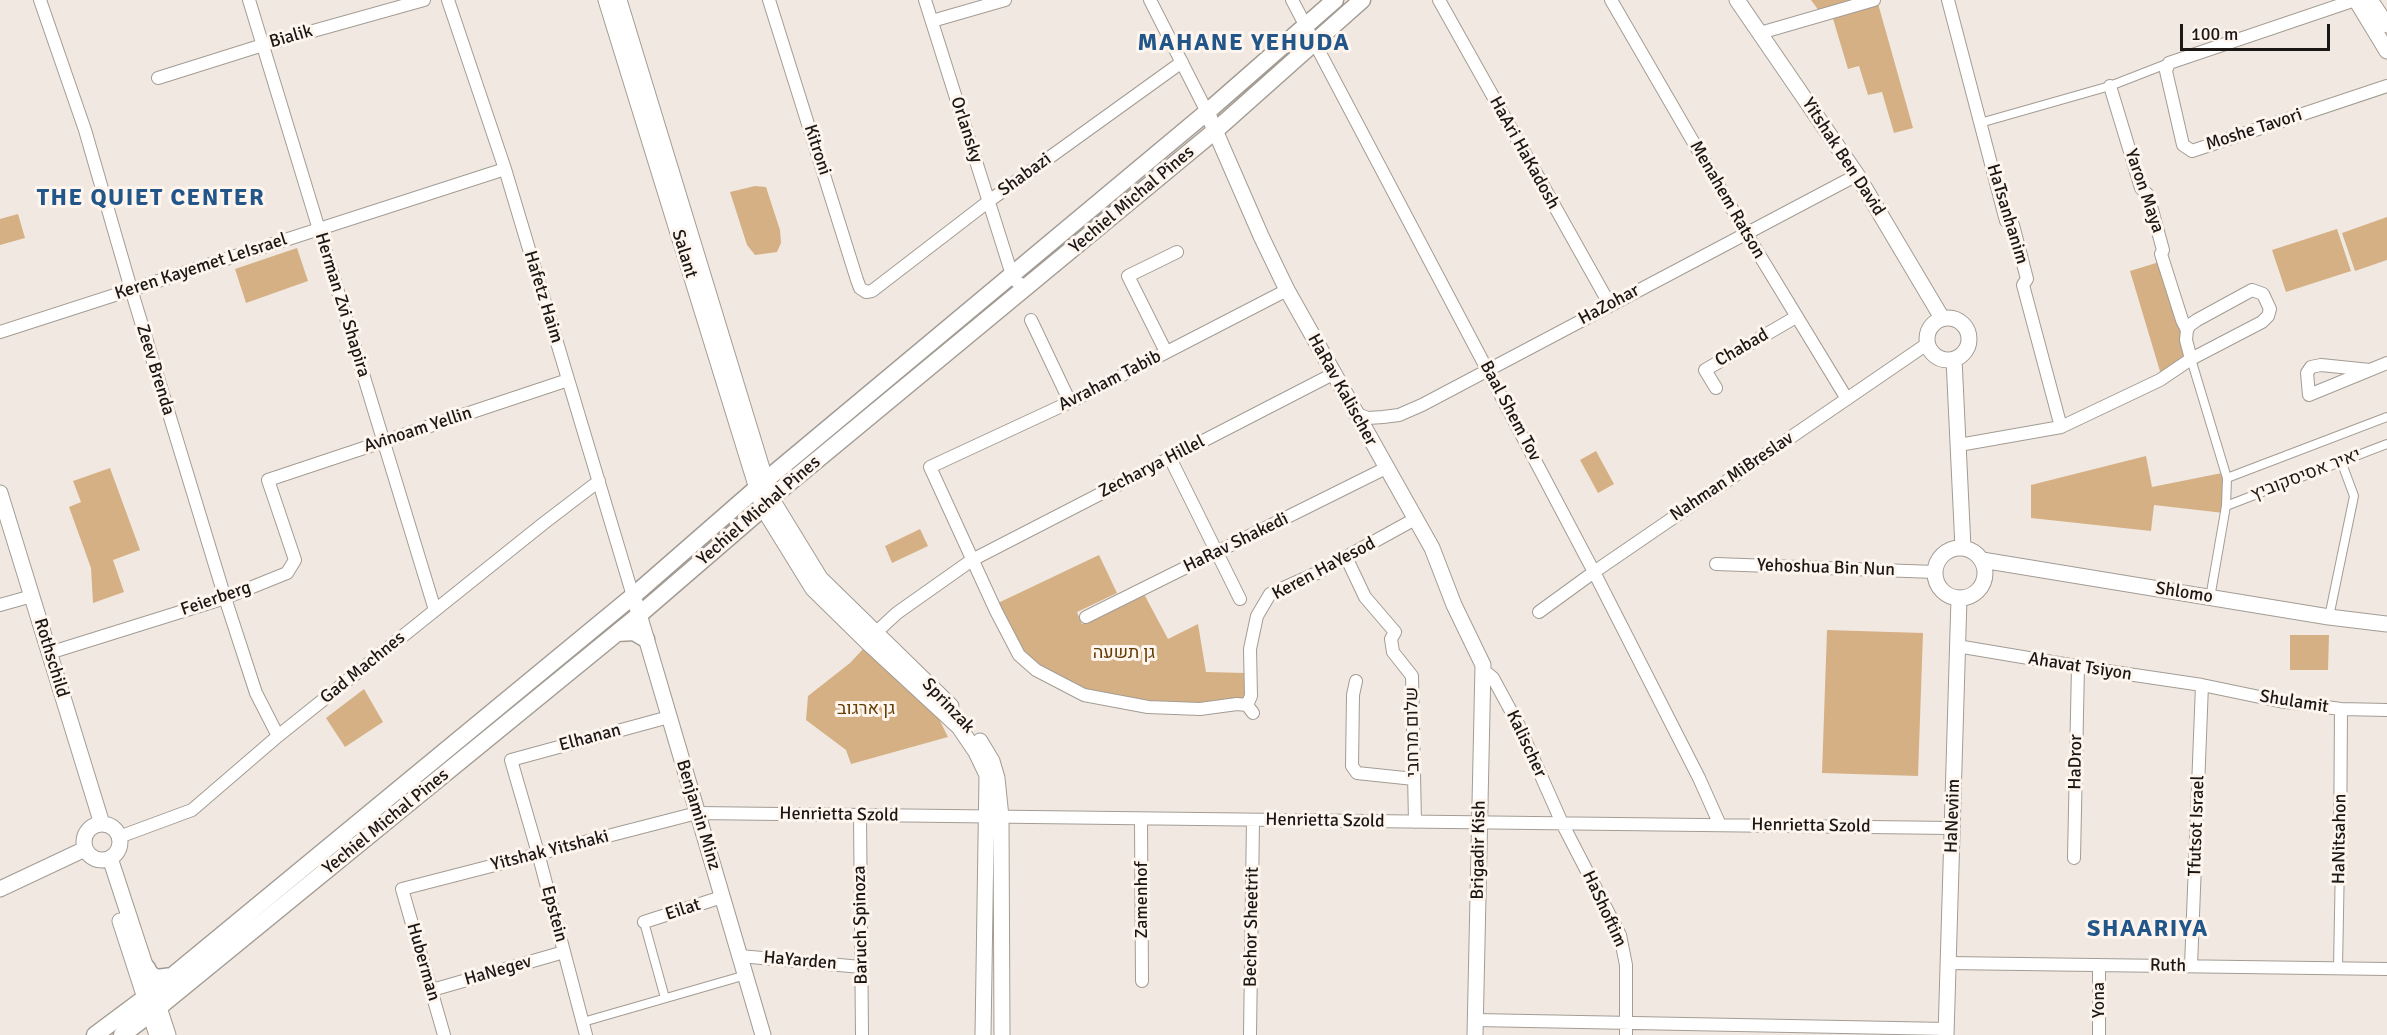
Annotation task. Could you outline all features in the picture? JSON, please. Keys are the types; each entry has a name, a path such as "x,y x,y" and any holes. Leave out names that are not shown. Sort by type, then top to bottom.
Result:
{"main road":[{"name":"Yechiel Michal Pines","path":"152,1003 172,976 633,596 761,485 1207,112 1335,0"},
{"name":"Yechiel Michal Pines","path":"152,1003 639,615 767,503 1216,130 1362,0"},
{"path":"617,633 634,632 646,639"},
{"path":"147,968 150,974 157,978 172,976"},
{"path":"94,1035 152,1003"},
{"path":"122,1035 152,1003"}],"street":[{"name":"Zeev Brenda","path":"40,0 85,130 225,598 256,693 278,736"},
{"name":"Herman Zvi Shapira","path":"249,0 435,610"},
{"name":"Bialik","path":"158,78 263,45 424,0"},
{"name":"Hafetz Haim","path":"448,0 505,169 633,596"},
{"name":"Salant","path":"606,0 767,503"},
{"name":"Salant","path":"619,0 761,485"},
{"name":"Kitroni","path":"769,0 856,280 860,288 866,292 872,291"},
{"name":"Orlansky","path":"925,0 1012,275"},
{"path":"932,21 1005,0"},
{"path":"1150,0 1207,112"},
{"name":"Baal Shem Tov","path":"1292,0 1594,572 1700,778 1720,825"},
{"name":"HaAri HaKadosh","path":"1439,0 1610,305"},
{"name":"Menahem Ratson","path":"1611,0 1746,233 1847,399"},
{"name":"Yitshak Ben David","path":"1737,0 1857,175 1942,318"},
{"path":"1760,33 1874,0"},
{"name":"HaTsanhanim","path":"1948,0 2006,222 2013,225 2027,279 2023,285 2061,427"},
{"path":"1980,123 2109,86 2169,63 2355,0 2387,51"},
{"path":"2370,0 2387,25"},
{"name":"Shabazi","path":"872,291 989,201 1182,62"},
{"name":"Moshe Tavori","path":"2169,63 2166,71 2183,145 2192,151 2387,86"},
{"name":"Yaron Maya","path":"2109,86 2141,188 2148,195 2163,250 2161,254 2187,330 2186,340 2191,359"},
{"name":"HaRav Kalischer","path":"1207,112 1287,290 1332,374 1358,414 1432,548 1454,605 1483,668"},
{"name":"Keren Kayemet LeIsrael","path":"0,332 505,169"},
{"name":"HaZohar","path":"1358,414 1368,418 1399,415 1422,405 1857,175"},
{"path":"1166,352 1128,276 1177,252"},
{"path":"1012,275 1017,282 1027,287"},
{"name":"Avraham Tabib","path":"972,560 930,467 1070,402 1287,290"},
{"path":"1959,445 2061,427 2160,380 2191,359 2262,322 2268,316 2268,301 2258,291 2247,292 2197,320 2187,330"},
{"name":"Chabad","path":"1716,388 1705,370 1796,317"},
{"path":"1942,318 1960,322 1968,334 1966,350 1954,359 1941,359 1935,356 1927,344 1927,333 1930,326 1942,318"},
{"path":"1031,320 1070,402"},
{"name":"Nahman MiBreslav","path":"1539,612 1927,344"},
{"path":"1954,359 1964,548"},
{"path":"2191,359 2227,478 2226,506 2210,598"},
{"path":"2370,370 2320,365 2311,367 2307,373 2309,394 2360,374 2370,370 2387,363"},
{"name":"Zecharya Hillel","path":"871,637 897,613 972,560 1332,374"},
{"name":"Avinoam Yellin","path":"268,480 568,380"},
{"path":"2227,478 2387,417"},
{"name":"יאיר אסיסקוביץ","path":"2226,506 2387,444"},
{"path":"1170,458 1240,599"},
{"path":"2329,617 2354,496 2341,461"},
{"name":"HaRav Shakedi","path":"1086,617 1386,468"},
{"name":"Feierberg","path":"49,653 225,598 286,573 295,560 268,480"},
{"name":"Gad Machnes","path":"119,837 192,810 278,736 599,481"},
{"name":"Rothschild","path":"0,493 3,514 32,596 102,824"},
{"name":"Sprinzak","path":"767,503 774,526 813,589 871,637"},
{"name":"Sprinzak","path":"767,503 820,578 871,637 959,727 976,752 987,775 995,817 1002,1035"},
{"name":"Keren HaYesod","path":"972,560 1019,655 1036,670 1084,695 1148,707 1200,709 1225,705 1250,709 1250,649 1257,616 1270,594 1317,573 1415,519"},
{"path":"744,524 754,520 766,520 774,526"},
{"path":"1955,548 1964,548 1977,554 1982,560 1985,574 1980,588 1968,596 1959,597 1940,587 1935,572 1941,557 1955,548"},
{"name":"שלום מרחבי","path":"1346,557 1365,597 1395,632 1391,639 1393,652 1413,676 1415,822"},
{"name":"Shlomo","path":"1982,560 2329,617 2387,624"},
{"name":"Yehoshua Bin Nun","path":"1716,564 1935,572"},
{"path":"0,605 32,596"},
{"name":"Benjamin Minz","path":"633,596 763,1035"},
{"name":"HaNeviim","path":"1946,1032 1959,597"},
{"name":"Ahavat Tsiyon","path":"1957,646 2202,685"},
{"name":"HaDror","path":"2074,858 2078,666"},
{"name":"Kalischer","path":"1483,668 1493,678 1518,724 1562,824"},
{"name":"Brigadir Kish","path":"1475,1027 1483,668"},
{"path":"1356,681 1353,695 1352,766 1357,773 1414,778"},
{"name":"Shulamit","path":"2202,685 2279,701 2341,709 2387,710"},
{"name":"Tfutsot Israel","path":"2191,966 2202,685"},
{"name":"HaNitsahon","path":"2338,968 2341,709"},
{"name":"Elhanan","path":"511,760 669,717"},
{"name":"Epstein","path":"511,760 586,1035"},
{"name":"Henrietta Szold","path":"698,813 1952,828"},
{"name":"Yitshak Yitshaki","path":"402,890 698,813"},
{"name":"Baruch Spinoza","path":"860,815 862,1035"},
{"name":"Sprinzak","path":"983,1035 995,817"},
{"name":"Zamenhof","path":"1141,819 1142,981"},
{"name":"Bechor Sheetrit","path":"1250,1035 1253,820"},
{"path":"102,824 113,828 119,837 118,849 106,859 92,857 85,849 84,837 91,827 102,824"},
{"name":"HaShoftim","path":"1562,824 1623,942 1626,965 1626,1029"},
{"path":"0,889 85,849"},
{"path":"106,859 152,1003 168,1035"},
{"path":"106,859 147,968 157,1035"},
{"name":"Huberman","path":"402,890 444,1035"},
{"name":"Eilat","path":"644,922 722,897"},
{"path":"644,922 665,998"},
{"name":"HaNegev","path":"432,990 564,952"},
{"name":"HaYarden","path":"740,956 861,967"},
{"name":"Ruth","path":"1948,963 2387,969"},
{"name":"Yona","path":"2099,965 2099,1035"},
{"path":"583,1022 746,975"},
{"path":"1475,1027 1946,1032"}],"green space":[{"path":"1811,0 1877,0 1913,128 1894,133 1882,92 1868,95 1859,66 1848,69 1831,12 1822,15"},
{"path":"755,186 766,187 780,230 781,243 777,252 755,255 747,245 730,192"},
{"path":"18,214 25,238 0,245 0,219"},
{"path":"2387,217 2387,260 2355,271 2342,233"},
{"path":"2337,229 2351,271 2286,292 2272,250"},
{"path":"297,248 308,281 246,303 235,269"},
{"path":"2161,254 2191,359 2162,378 2130,271 2156,263"},
{"path":"1596,451 1614,484 1598,493 1580,460"},
{"path":"2146,456 2152,487 2227,472 2224,513 2154,505 2151,531 2031,518 2031,485"},
{"path":"110,468 140,550 113,560 124,592 93,603 91,568 69,507 81,502 73,481"},
{"path":"920,529 928,546 892,563 885,546"},
{"name":"גן תשעה","path":"1099,555 1117,593 1077,612 1082,624 1144,594 1168,639 1198,624 1206,672 1246,673 1246,701 1200,705 1150,703 1085,692 1038,666 1025,653 998,603"},
{"path":"1827,630 1923,633 1918,776 1822,773"},
{"path":"2290,635 2329,635 2328,670 2290,670"},
{"name":"גן ארגוב","path":"864,648 938,717 948,737 851,764 846,750 806,720 808,696 850,663"},
{"path":"364,689 383,722 345,747 326,718"}],"district":[{"name":"MAHANE YEHUDA","path":"1244,44"},
{"name":"THE QUIET CENTER","path":"151,199"},
{"name":"SHAARIYA","path":"2148,930"}]}
